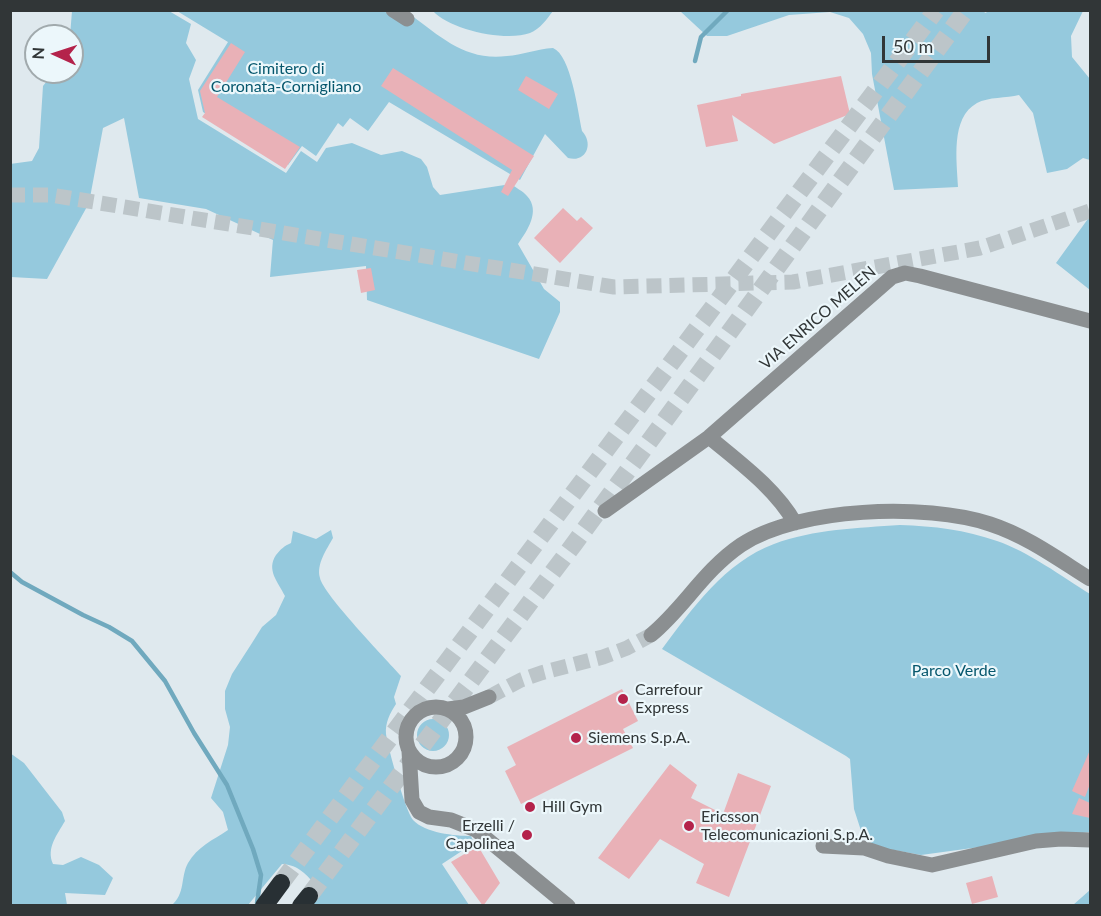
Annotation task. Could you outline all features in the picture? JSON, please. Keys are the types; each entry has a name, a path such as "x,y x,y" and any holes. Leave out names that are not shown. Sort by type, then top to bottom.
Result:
{"highway":[{"path":"264,906 281,883"}],"street":[{"path":"393,10 407,19"},
{"name":"VIA ENRICO MELEN","path":"605,511 709,437 892,277 905,273 920,276 1090,321"},
{"path":"709,437 782,502 795,523"},
{"path":"651,635 702,578 732,552 761,534 795,523 840,515 928,512 960,516 1018,535 1090,579"},
{"path":"409,751 423,765 443,767 457,759 465,744 465,729 473,715 489,697 464,707 448,709 431,707 411,720 406,732 413,805 419,812 429,817 458,822 476,830 568,906"},
{"path":"448,709 458,717 465,729"},
{"path":"411,793 423,765"},
{"path":"823,846 864,848 888,856 932,865 1036,841 1090,840"}],"green space":[{"path":"980,10 986,13 988,10 1083,11 1071,36 1072,57 1090,79 1090,160 1083,158 1067,169 1047,173 1033,113 1019,95 992,99 977,103 962,119 956,153 958,187 894,190 872,74 871,53 863,34 849,18 830,12 789,15 727,36 707,36 680,11"},
{"path":"72,11 169,11 191,24 186,43 196,60 189,79 198,119 286,173 301,151 317,162 326,148 352,143 381,155 402,151 421,159 427,167 433,187 440,195 511,184 521,191 531,202 533,214 518,244 544,289 560,302 560,312 539,359 367,300 366,266 270,277 273,240 206,209 139,198 124,118 103,128 89,203 47,279 11,277 10,164 32,161 39,148 45,84 84,84 84,24 71,24"},
{"name":"Cimitero di Coronata-Cornigliano","path":"177,11 384,11 400,21 411,15 455,46 479,55 507,56 553,48 565,61 569,72 582,131 586,136 588,147 584,155 579,158 568,158 545,134 520,180 389,102 368,131 350,118 343,127 338,123 316,156 302,146 288,165 203,112 198,90 228,42"},
{"path":"433,11 553,11 534,31 507,36 465,29 441,18"},
{"path":"1090,216 1090,290 1056,263"},
{"name":"Parco Verde","path":"900,525 949,529 1009,545 1090,594 1090,832 921,855 877,847 863,837 854,809 850,759 662,649 711,588 740,562 756,552 805,535"},
{"path":"331,530 333,538 321,562 320,578 343,612 401,676 394,697 396,704 388,718 386,730 397,778 410,814 418,824 440,833 471,836 474,843 442,864 469,905 313,905 317,887 298,869 282,864 248,905 171,906 179,896 188,863 192,857 206,844 228,830 223,812 211,798 228,745 230,727 225,709 225,691 232,674 262,627 276,615 285,596 274,576 273,560 281,549 291,543 293,531 316,539"},
{"path":"433,719 444,724 449,735 444,746 433,751 422,746 417,735 422,724"},
{"path":"10,753 24,763 62,812 65,821 52,847 53,864 63,865 81,857 99,865 113,878 105,895 65,893 67,905 11,905"},
{"path":"1090,890 1090,905 1073,905"}],"building":[{"path":"231,43 245,52 217,97 300,147 285,169 202,117 205,113 200,91"},
{"path":"393,68 534,156 508,196 501,192 512,170 381,86"},
{"path":"526,76 558,94 549,109 518,90"},
{"path":"841,76 850,114 774,144 732,115 738,141 706,147 697,105 741,96 741,94"},
{"path":"563,208 577,221 581,217 593,228 560,263 534,238"},
{"path":"371,268 375,290 361,293 357,270"},
{"name":"Siemens S.p.A.","path":"622,689 638,721 623,729 633,748 521,804 505,771 516,765 507,747"},
{"path":"1090,750 1090,784 1085,797 1072,791"},
{"name":"Ericsson Telecomunicazioni S.p.A.","path":"670,764 697,785 691,798 723,814 738,773 771,786 729,897 696,883 704,864 660,839 629,879 598,858"},
{"path":"1079,798 1090,803 1090,818 1072,814"},
{"path":"478,846 500,883 483,906 451,862"},
{"path":"992,876 998,897 972,904 966,883"}],"waterway":[{"path":"695,61 701,37 728,10"},
{"path":"10,572 22,582 132,641 165,681 227,785 261,875 257,903"}],"tunnel":[{"path":"281,883 936,10"},
{"path":"309,896 574,544 966,10"},
{"path":"10,195 51,195 614,287 793,282 980,248 1090,211"},
{"path":"489,697 521,680 603,657 627,648 651,635"}],"place":[{"name":"Carrefour Express","path":"623,699"},
{"name":"Siemens S.p.A.","path":"576,738"},
{"name":"Hill Gym","path":"530,807"},
{"name":"Ericsson Telecomunicazioni S.p.A.","path":"689,826"},
{"name":"Erzelli / Capolinea","path":"527,835"}]}
